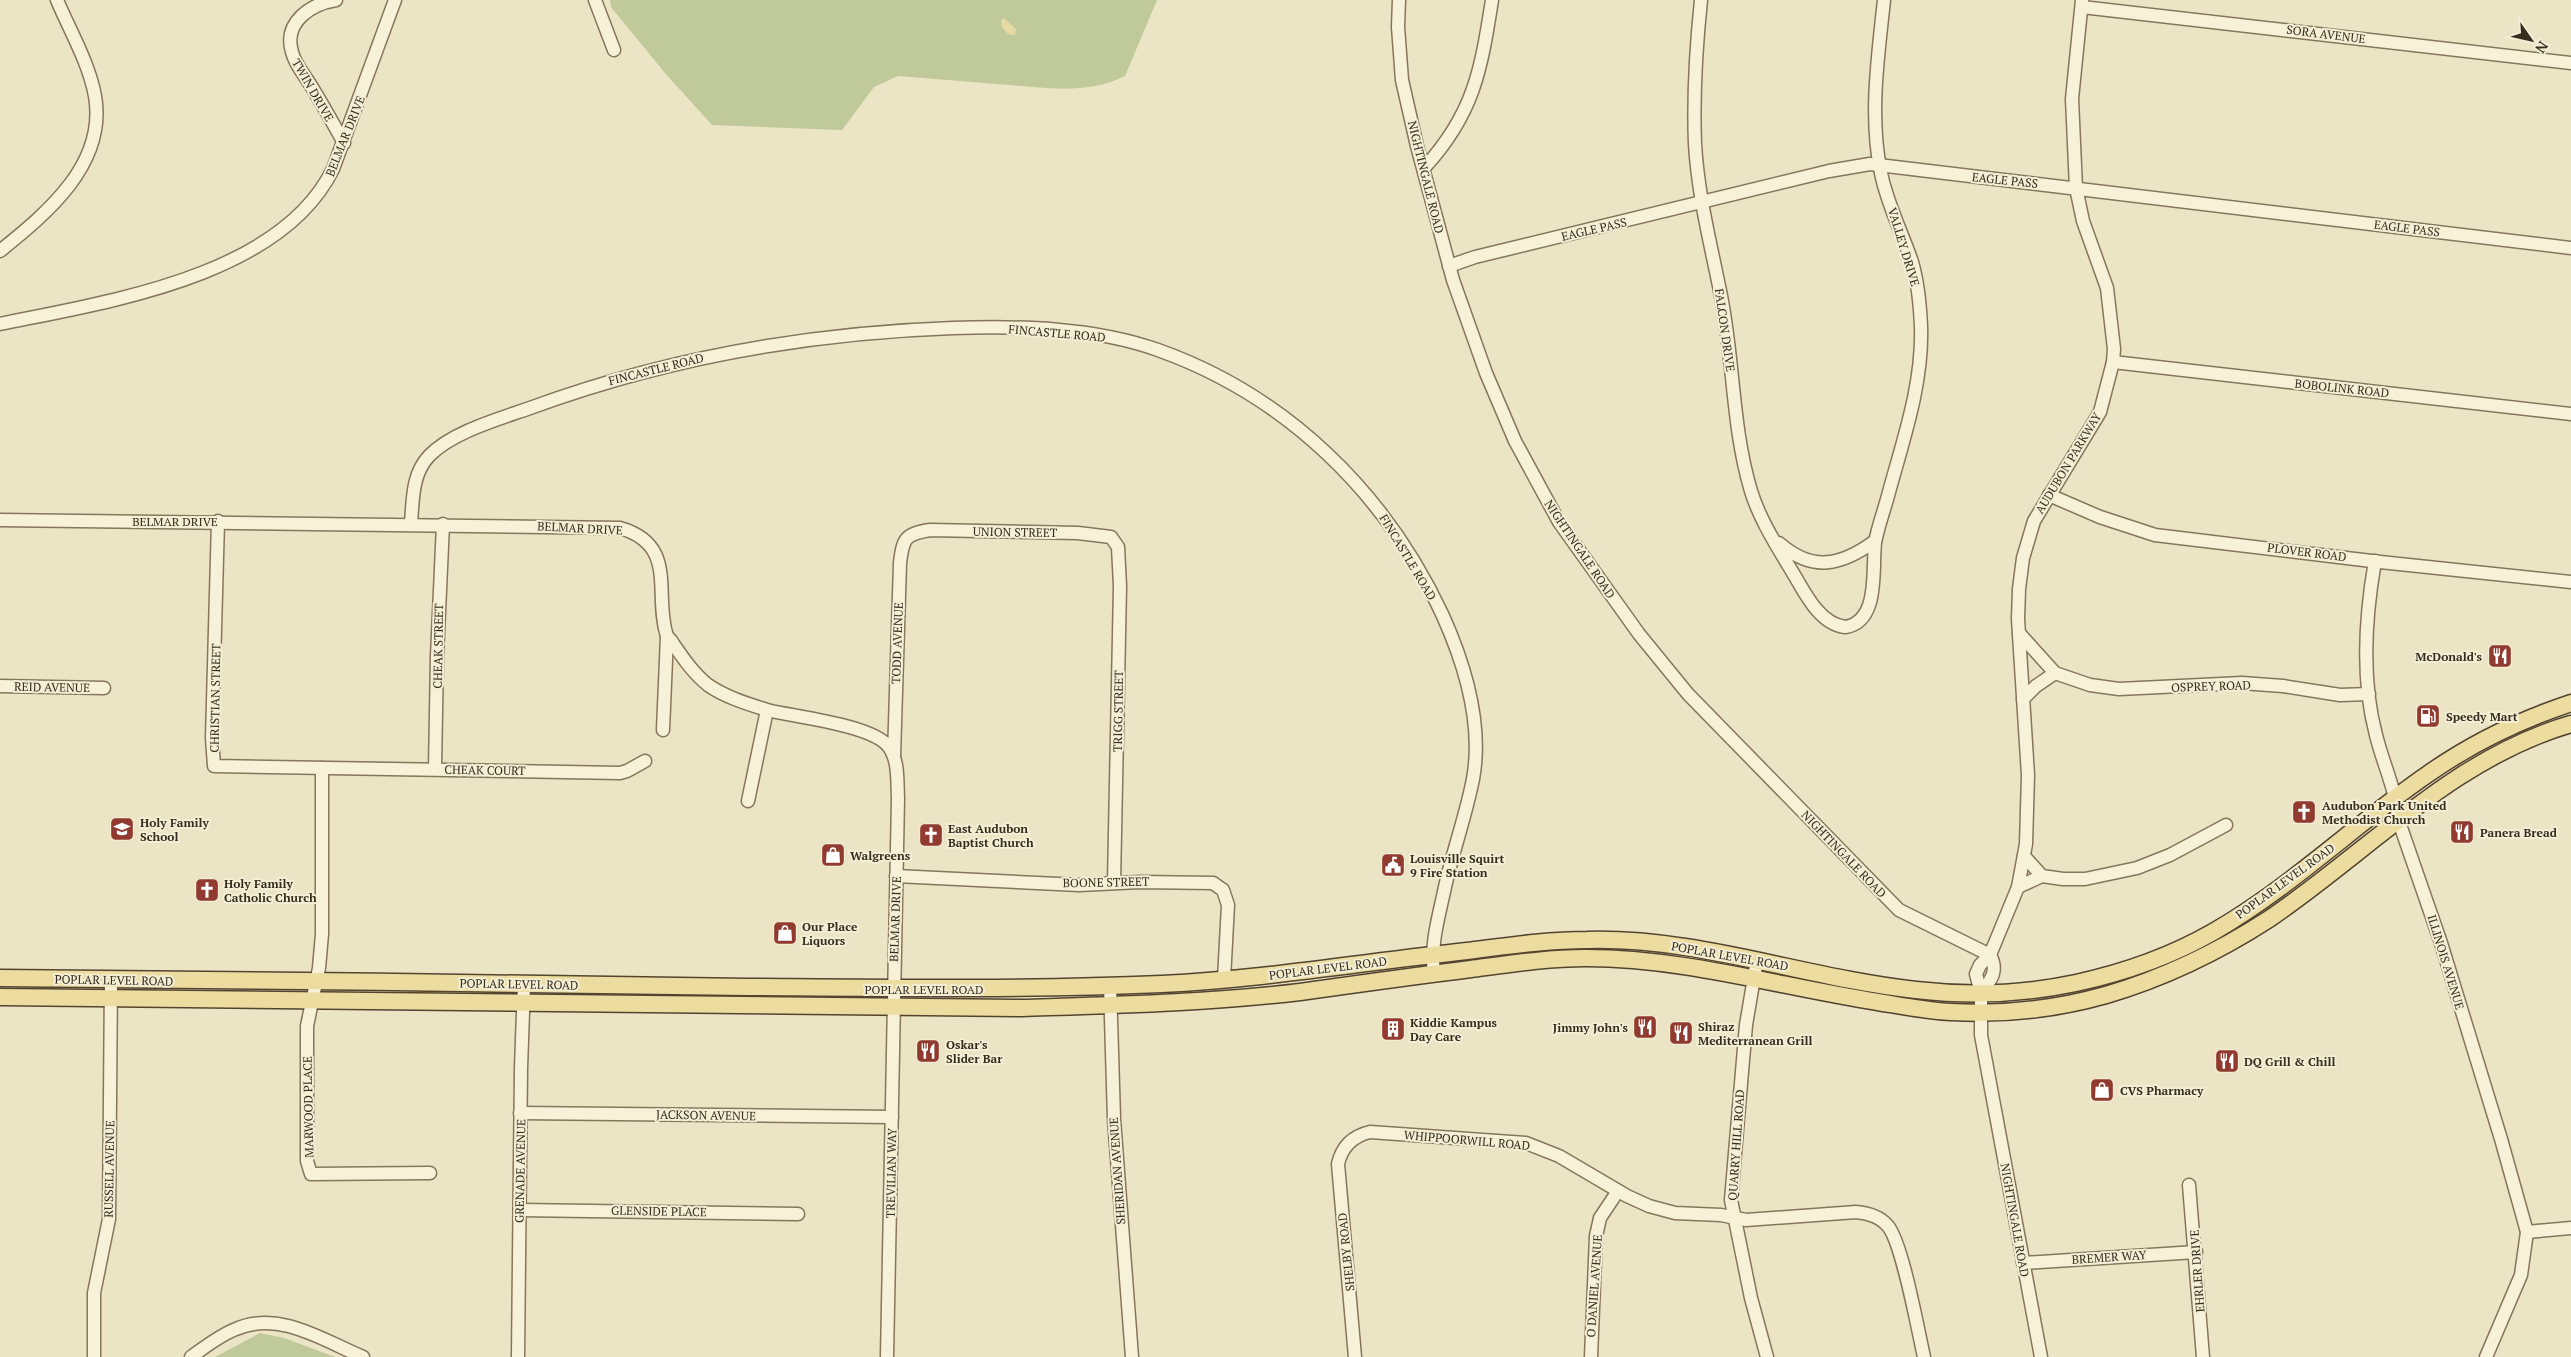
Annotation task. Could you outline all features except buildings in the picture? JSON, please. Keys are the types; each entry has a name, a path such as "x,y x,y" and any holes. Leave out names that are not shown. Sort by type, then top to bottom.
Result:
{"main road":[{"name":"POPLAR LEVEL ROAD","path":"0,978 989,989 1224,979 1518,944 1611,940 1697,948 1915,990 1981,993 2072,984 2106,976 2168,954 2212,932 2257,903 2424,776 2487,738 2528,718 2571,703"},
{"name":"POPLAR LEVEL ROAD","path":"0,997 1022,1008 1254,997 1547,960 1624,959 1700,968 1816,992 1921,1009 1980,1012 2014,1011 2067,1004 2138,985 2180,969 2271,917 2398,819 2484,761 2515,745 2571,724"}],"street":[{"path":"0,251 35,222 53,204 84,163 92,145 97,110 93,87 57,0"},
{"name":"TWIN DRIVE","path":"336,0 310,8 299,17 294,26 291,45 297,63 344,143"},
{"name":"BELMAR DRIVE","path":"0,324 152,291 210,268 262,243 294,220 318,194 330,175 344,143 395,0"},
{"path":"595,0 614,50"},
{"name":"NIGHTINGALE ROAD","path":"1399,0 1400,61 1424,168 1449,266 1486,373 1514,441 1560,522 1639,634 1688,694 1899,910 1990,956"},
{"path":"1424,168 1448,138 1476,86 1483,59 1492,0"},
{"name":"FALCON DRIVE","path":"1701,0 1695,55 1694,104 1702,203 1728,336 1740,448 1752,493 1772,537 1803,591 1821,615 1834,625 1845,627"},
{"name":"VALLEY DRIVE","path":"1845,627 1860,621 1868,610 1875,541 1915,399 1920,363 1921,327 1919,296 1912,263 1884,184 1880,165 1875,108 1884,0"},
{"name":"SORA AVENUE","path":"2082,3 2571,63"},
{"name":"AUDUBON PARKWAY","path":"1981,993 1993,977 1995,964 1990,956 2018,887 2024,856 2028,775 2019,633 2019,589 2023,558 2034,521 2092,429 2107,390 2113,362 2114,348 2107,288 2083,221 2076,188 2072,99 2082,3"},
{"name":"EAGLE PASS","path":"1449,266 1475,257 1860,164 2076,188 2571,248"},
{"name":"FINCASTLE ROAD","path":"411,523 414,490 418,473 427,458 446,443 482,425 552,399 606,382 701,357 826,337 917,329 1011,328 1063,331 1110,337 1155,349 1203,368 1246,392 1281,415 1334,459 1361,487 1382,513 1410,555 1436,602 1452,638 1466,678 1473,713 1476,742 1474,776 1453,852 1431,954 1434,974"},
{"name":"BOBOLINK ROAD","path":"2113,362 2571,414"},
{"name":"PLOVER ROAD","path":"2049,495 2100,517 2155,535 2376,562 2571,582"},
{"name":"BELMAR DRIVE","path":"0,520 411,523 608,527 633,532 651,547 658,559 662,578 667,636 663,730"},
{"name":"CHRISTIAN STREET","path":"218,522 212,738 214,766 322,768"},
{"name":"CHEAK STREET","path":"436,768 436,656 442,524"},
{"name":"UNION STREET","path":"914,534 930,530 1078,532 1104,534 1115,541"},
{"name":"TODD AVENUE","path":"894,758 900,563 903,542 914,534"},
{"path":"1772,537 1792,554 1816,562 1834,563 1854,556 1875,541"},
{"name":"TRIGG STREET","path":"1114,882 1120,586 1120,556 1115,541"},
{"name":"ILLINOIS AVENUE","path":"2376,562 2365,670 2369,707 2376,738 2396,798 2398,819 2435,925 2502,1139 2527,1232 2521,1274 2486,1357"},
{"name":"OSPREY ROAD","path":"2019,633 2055,673 2090,685 2119,689 2242,683 2283,686 2340,695 2369,694"},
{"path":"667,636 684,660 708,684 724,694 767,710 836,724 872,736 887,745 894,758"},
{"path":"2023,699 2036,686 2055,673"},
{"name":"REID AVENUE","path":"0,686 104,688"},
{"path":"748,801 767,710"},
{"name":"BELMAR DRIVE","path":"894,758 898,798 894,989"},
{"name":"CHEAK COURT","path":"322,768 436,768 620,773 645,761"},
{"path":"315,982 320,968 322,934 322,768"},
{"path":"2018,887 2042,876 2063,879 2085,879 2137,868 2170,856 2226,825"},
{"path":"2024,856 2042,876"},
{"name":"BOONE STREET","path":"896,876 1079,885 1114,882 1208,883 1218,886 1227,897 1228,905 1224,979"},
{"name":"QUARRY HILL ROAD","path":"1757,960 1746,1024 1731,1179 1731,1200 1751,1298 1767,1357"},
{"name":"RUSSELL AVENUE","path":"94,1357 94,1294 109,1218 111,980"},
{"name":"MARWOOD PLACE","path":"315,982 307,1026 307,1161 311,1174 430,1173"},
{"name":"GRENADE AVENUE","path":"518,1357 520,1112 524,984"},
{"name":"SHERIDAN AVENUE","path":"1110,985 1114,1120 1132,1357"},
{"name":"TREVILIAN WAY","path":"886,1357 894,989"},
{"name":"NIGHTINGALE ROAD","path":"1981,993 1981,1035 2041,1357"},
{"name":"JACKSON AVENUE","path":"520,1112 892,1117"},
{"name":"WHIPPOORWILL ROAD","path":"1344,1148 1353,1139 1370,1132 1526,1143 1559,1156 1649,1206 1675,1213 1734,1217 1746,1220 1856,1212 1871,1214 1882,1220 1891,1230 1897,1242 1924,1357"},
{"name":"SHELBY ROAD","path":"1344,1148 1338,1164 1355,1357"},
{"name":"EHRLER DRIVE","path":"2189,1184 2204,1357"},
{"name":"O DANIEL AVENUE","path":"1591,1357 1596,1236 1600,1218 1618,1190"},
{"name":"GLENSIDE PLACE","path":"520,1210 798,1214"},
{"path":"2527,1232 2571,1228"},
{"name":"BREMER WAY","path":"2023,1262 2196,1252"},
{"path":"190,1357 234,1329 251,1324 264,1323 283,1325 305,1331 363,1357"}],"green space":[{"path":"610,0 1157,0 1125,76 1094,86 1062,89 898,76 874,87 842,130 712,125 665,73 611,7"},
{"path":"260,1333 284,1338 335,1357 215,1357"}],"sand":[{"path":"1004,18 1016,29 1015,35 1008,34 1002,27 1001,21"}],"place":[{"name":"McDonald's","path":"2500,656"},
{"name":"Speedy Mart","path":"2428,716"},
{"name":"Audubon Park United Methodist Church","path":"2304,812"},
{"name":"Holy Family School","path":"122,829"},
{"name":"Panera Bread","path":"2462,832"},
{"name":"East Audubon Baptist Church","path":"931,835"},
{"name":"Walgreens","path":"833,855"},
{"name":"Louisville Squirt 9 Fire Station","path":"1393,865"},
{"name":"Holy Family Catholic Church","path":"207,890"},
{"name":"Our Place Liquors","path":"785,933"},
{"name":"Jimmy John's","path":"1645,1027"},
{"name":"Kiddie Kampus Day Care","path":"1393,1029"},
{"name":"Shiraz Mediterranean Grill","path":"1681,1033"},
{"name":"Oskar's Slider Bar","path":"928,1051"},
{"name":"DQ Grill & Chill","path":"2227,1061"},
{"name":"CVS Pharmacy","path":"2102,1090"}]}
